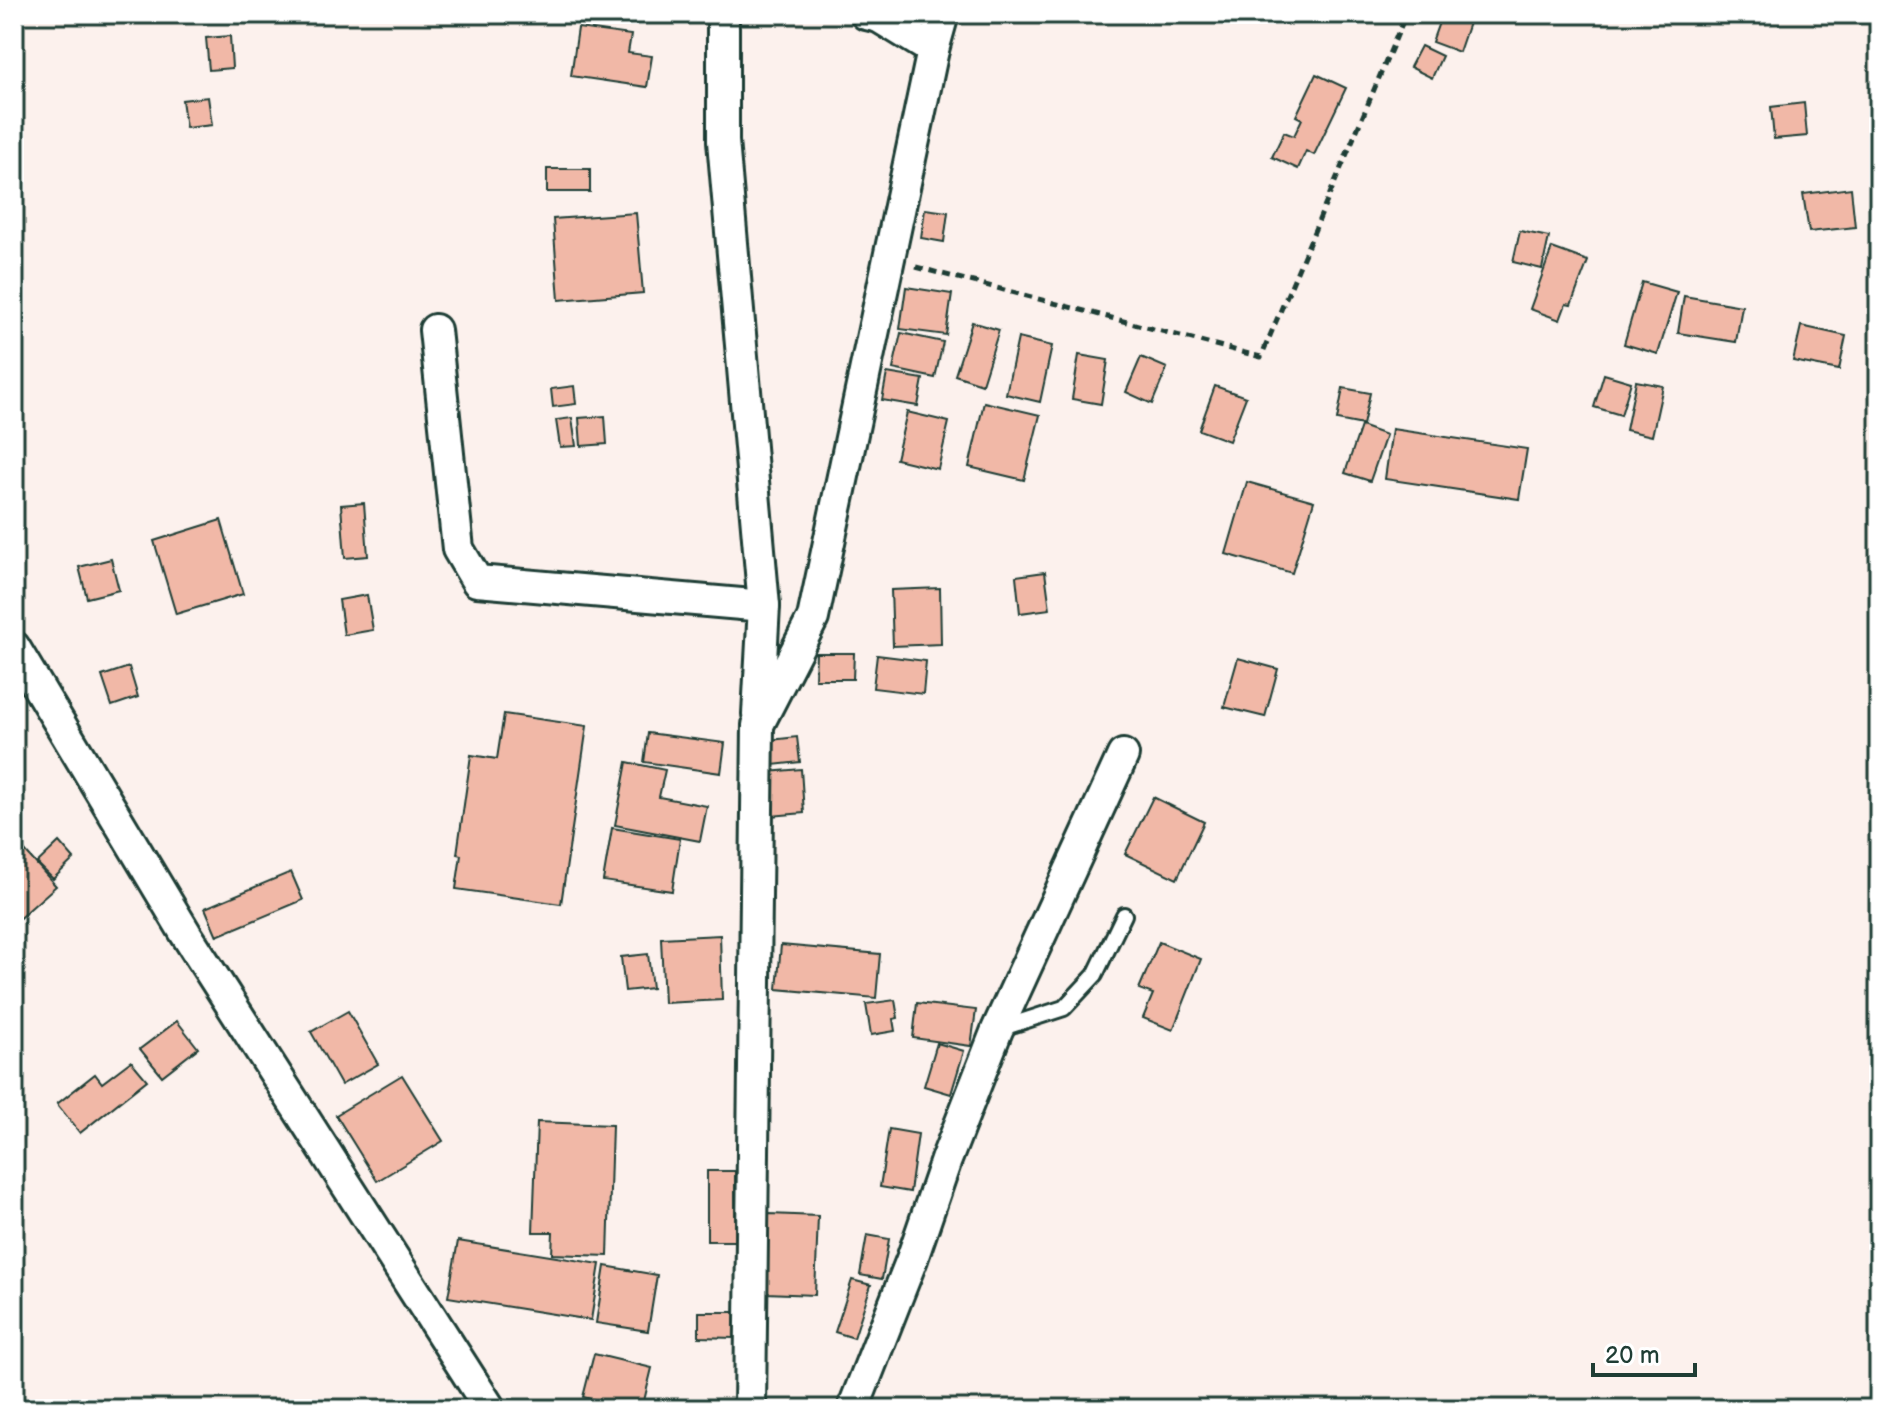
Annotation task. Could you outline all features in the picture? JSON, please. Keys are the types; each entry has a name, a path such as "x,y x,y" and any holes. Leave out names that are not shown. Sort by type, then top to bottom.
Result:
{"street":[{"path":"723,14 723,141 764,606 758,725 750,1409"},
{"path":"866,14 879,17 933,50"},
{"path":"758,725 813,618 943,14"},
{"path":"435,330 458,549 477,581 764,606"},
{"path":"14,647 186,934 490,1409"},
{"path":"853,1409 997,1030 1123,755"}],"lane":[{"path":"997,1030 1064,1008 1095,975 1124,915"}],"path":[{"path":"888,260 1261,357 1406,14"}],"building":[{"path":"672,14 705,14 704,21 672,19"},
{"path":"1442,14 1472,14 1459,52 1432,42"},
{"path":"578,28 631,35 628,53 652,56 647,87 571,76"},
{"path":"230,36 232,68 209,70 206,38"},
{"path":"1421,46 1442,56 1432,78 1410,67"},
{"path":"1316,74 1346,88 1314,155 1306,151 1298,169 1272,157 1284,132 1294,136 1302,119 1296,116"},
{"path":"208,97 212,125 186,128 182,100"},
{"path":"1804,103 1807,136 1774,139 1771,107"},
{"path":"547,169 590,169 590,192 547,192"},
{"path":"1851,188 1855,227 1809,232 1803,194"},
{"path":"925,209 948,212 944,242 921,238"},
{"path":"636,213 643,293 559,300 553,219"},
{"path":"1520,231 1549,237 1542,269 1513,262"},
{"path":"1552,248 1588,261 1571,305 1566,304 1560,320 1530,309"},
{"path":"1642,282 1677,292 1658,354 1624,344"},
{"path":"906,287 952,294 946,335 900,329"},
{"path":"1684,296 1742,306 1736,342 1678,333"},
{"path":"972,322 999,330 982,384 955,375"},
{"path":"1801,326 1846,336 1839,370 1793,361"},
{"path":"901,333 943,342 935,378 893,369"},
{"path":"1018,338 1052,346 1040,402 1006,394"},
{"path":"1079,355 1108,360 1101,404 1072,399"},
{"path":"1141,357 1167,368 1152,404 1126,392"},
{"path":"887,373 923,379 918,406 882,400"},
{"path":"1604,374 1631,382 1621,415 1594,407"},
{"path":"1636,381 1663,386 1652,436 1626,430"},
{"path":"574,386 576,404 553,407 551,389"},
{"path":"1215,386 1246,397 1229,441 1199,430"},
{"path":"1343,388 1370,393 1363,425 1337,420"},
{"path":"984,402 1040,415 1024,480 969,467"},
{"path":"907,412 949,422 938,469 896,459"},
{"path":"605,416 607,444 581,446 579,418"},
{"path":"572,418 576,446 560,447 556,420"},
{"path":"1361,426 1386,435 1370,481 1345,473"},
{"path":"1392,429 1527,449 1519,499 1385,479"},
{"path":"1247,482 1314,501 1292,573 1226,554"},
{"path":"364,503 368,556 345,558 341,505"},
{"path":"221,520 243,594 176,614 154,541"},
{"path":"111,559 119,590 87,598 79,567"},
{"path":"1045,572 1050,609 1020,613 1016,576"},
{"path":"940,588 941,644 893,646 891,590"},
{"path":"367,595 373,630 344,635 339,600"},
{"path":"816,653 854,653 853,679 815,679"},
{"path":"877,655 926,661 923,694 873,688"},
{"path":"1238,658 1278,669 1265,717 1224,707"},
{"path":"129,667 138,697 112,706 102,676"},
{"path":"504,714 587,726 561,904 456,889 461,855 457,854 471,755 497,759"},
{"path":"648,733 725,743 721,773 644,762"},
{"path":"797,737 800,762 773,765 771,740"},
{"path":"627,762 665,770 659,797 707,806 700,841 615,825"},
{"path":"801,769 804,813 771,816 768,772"},
{"path":"1153,797 1204,822 1177,879 1125,854"},
{"path":"612,828 680,839 672,891 603,881"},
{"path":"59,842 74,859 53,879 37,863"},
{"path":"23,849 56,886 14,923 14,858"},
{"path":"291,872 303,900 217,936 205,908"},
{"path":"720,935 722,1000 664,1003 661,938"},
{"path":"1159,942 1201,959 1173,1030 1143,1018 1153,994 1139,989"},
{"path":"781,945 880,954 876,998 777,989"},
{"path":"648,954 652,988 625,991 621,957"},
{"path":"895,1000 898,1018 893,1019 895,1031 871,1035 866,1004"},
{"path":"917,1003 976,1010 971,1046 913,1038"},
{"path":"348,1011 378,1064 341,1085 311,1032"},
{"path":"177,1021 198,1048 162,1076 140,1049"},
{"path":"937,1043 964,1051 951,1094 924,1086"},
{"path":"131,1061 147,1080 80,1133 57,1104 95,1074 102,1083"},
{"path":"402,1075 443,1141 377,1181 336,1115"},
{"path":"537,1122 612,1125 608,1256 552,1254 553,1232 533,1232"},
{"path":"889,1129 918,1134 910,1192 880,1187"},
{"path":"707,1171 735,1171 735,1241 707,1241"},
{"path":"769,1214 818,1216 815,1295 766,1293"},
{"path":"867,1235 889,1239 882,1279 860,1275"},
{"path":"458,1241 600,1264 591,1320 448,1297"},
{"path":"605,1266 657,1275 648,1331 596,1323"},
{"path":"852,1280 871,1285 854,1338 835,1332"},
{"path":"699,1312 735,1312 734,1338 699,1337"},
{"path":"594,1354 652,1368 642,1409 610,1409 612,1404 583,1397"}]}
